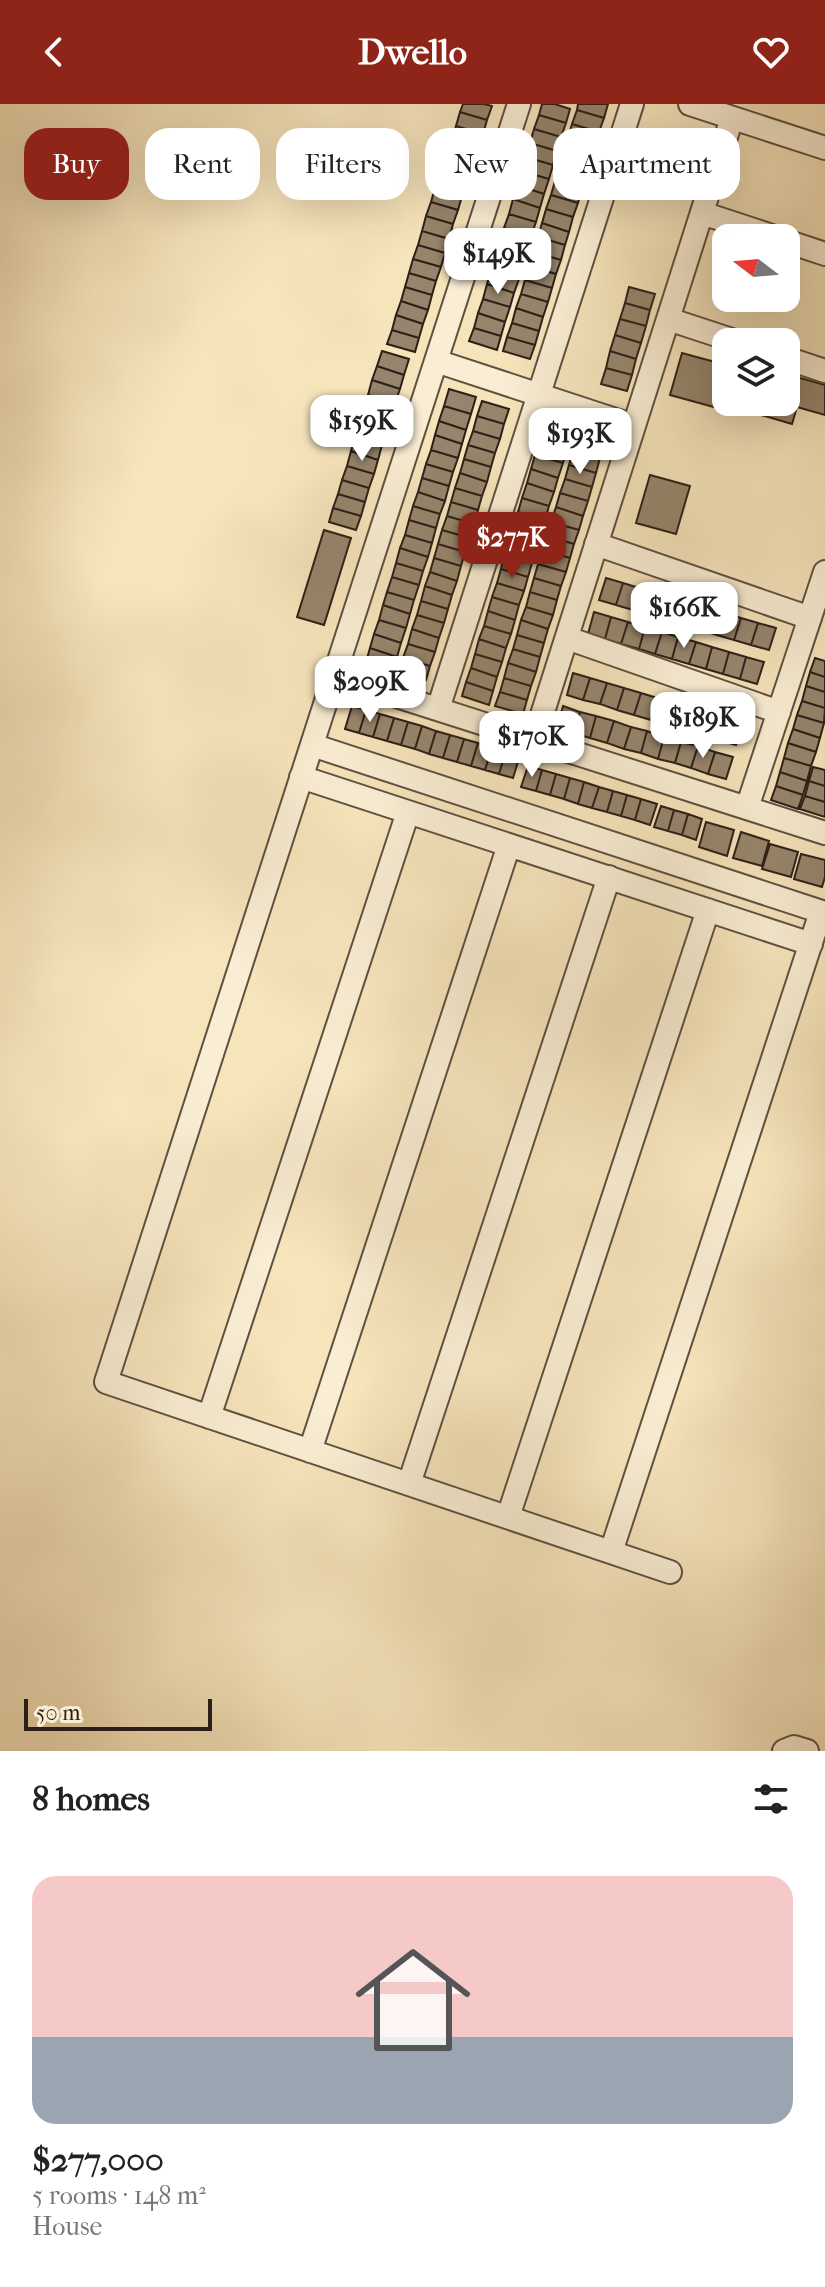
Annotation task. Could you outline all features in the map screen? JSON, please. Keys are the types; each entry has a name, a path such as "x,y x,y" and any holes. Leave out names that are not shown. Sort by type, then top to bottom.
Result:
{"street":[{"path":"519,104 106,1382 670,1572"},
{"path":"438,709 632,104"},
{"path":"690,104 825,148"},
{"path":"534,740 732,118"},
{"path":"702,213 735,224"},
{"path":"800,246 825,254"},
{"path":"668,319 712,333"},
{"path":"436,361 634,426"},
{"path":"800,363 825,371"},
{"path":"596,544 810,618"},
{"path":"747,808 825,572"},
{"path":"567,638 779,712"},
{"path":"334,676 825,833"},
{"path":"312,745 823,912 611,1552"},
{"path":"301,777 811,944"},
{"path":"209,1417 408,812"},
{"path":"310,1451 509,845"},
{"path":"409,1484 609,877"},
{"path":"508,1517 708,910"},
{"path":"784,1751 794,1747 807,1751"}],"building":[{"path":"463,104 492,106 487,120 460,112"},
{"path":"542,104 570,109 566,123 539,115"},
{"path":"578,104 608,104 604,118 577,110"},
{"path":"577,110 604,118 600,128 572,124"},
{"path":"460,112 487,120 485,128 456,126"},
{"path":"539,115 566,123 564,128 553,128 553,135 534,128"},
{"path":"537,130 553,135 553,150 537,145"},
{"path":"537,145 553,150 553,165 537,160"},
{"path":"537,160 553,165 549,179 537,176"},
{"path":"537,176 549,179 544,194 537,192"},
{"path":"537,192 544,194 540,208 516,200 537,200"},
{"path":"551,195 553,200 578,203 573,217 546,209"},
{"path":"432,200 461,200 458,210"},
{"path":"513,200 540,208 536,222 509,214"},
{"path":"431,202 458,210 453,224 426,216"},
{"path":"546,209 573,217 569,232 542,223"},
{"path":"509,214 536,222 531,236 504,228"},
{"path":"426,216 453,224 449,239 422,231"},
{"path":"542,223 569,232 565,245 538,237"},
{"path":"504,228 531,236 527,250 500,242"},
{"path":"422,231 449,239 445,253 418,245"},
{"path":"538,237 565,245 561,260 533,252"},
{"path":"500,242 527,250 523,264 496,256"},
{"path":"418,245 445,253 441,267 413,259"},
{"path":"533,252 561,260 556,274 529,266"},
{"path":"496,256 523,264 519,279 491,271"},
{"path":"413,259 441,267 436,281 409,273"},
{"path":"529,266 556,274 552,288 525,280"},
{"path":"491,271 519,279 514,293 487,284"},
{"path":"409,273 436,281 432,295 405,287"},
{"path":"525,280 552,288 548,302 521,294"},
{"path":"487,284 514,293 510,307 483,299"},
{"path":"405,287 432,295 428,310 401,301"},
{"path":"629,287 655,294 650,310 625,303"},
{"path":"521,294 548,302 543,317 516,308"},
{"path":"483,299 510,307 505,322 478,313"},
{"path":"401,301 428,310 423,324 396,315"},
{"path":"625,303 650,310 646,326 620,319"},
{"path":"516,308 543,317 539,331 512,323"},
{"path":"478,313 505,322 501,336 474,328"},
{"path":"396,315 423,324 419,338 392,330"},
{"path":"620,319 646,326 641,343 615,335"},
{"path":"512,323 539,331 535,345 507,337"},
{"path":"474,328 501,336 497,350 469,341"},
{"path":"392,330 419,338 415,352 387,344"},
{"path":"615,335 641,343 636,359 610,351"},
{"path":"507,337 535,345 530,359 503,351"},
{"path":"382,351 409,359 404,375 377,366"},
{"path":"610,351 636,359 632,375 606,368"},
{"path":"682,353 712,361 712,407 670,395"},
{"path":"377,366 404,375 400,389 372,380"},
{"path":"606,368 632,375 627,391 601,384"},
{"path":"800,378 825,385 825,415 800,408"},
{"path":"372,380 400,389 395,403 368,395"},
{"path":"449,389 476,397 471,414 444,406"},
{"path":"368,395 395,403 391,417 364,409"},
{"path":"482,401 509,409 504,424 477,416"},
{"path":"444,406 471,414 466,430 439,421"},
{"path":"364,409 391,417 387,432 359,423"},
{"path":"477,416 504,424 500,439 473,431"},
{"path":"764,416 794,416 792,424"},
{"path":"439,421 466,430 462,444 435,435"},
{"path":"359,423 387,432 382,445 355,437"},
{"path":"545,423 572,432 567,448 540,440"},
{"path":"473,431 500,439 495,453 468,445"},
{"path":"435,435 462,444 458,458 431,450"},
{"path":"578,435 605,443 600,458 573,450"},
{"path":"355,437 382,445 378,460 351,451"},
{"path":"540,440 567,448 563,463 535,455"},
{"path":"468,445 495,453 491,467 464,459"},
{"path":"431,450 458,458 453,472 426,464"},
{"path":"573,450 600,458 596,473 569,465"},
{"path":"351,451 378,460 374,474 347,466"},
{"path":"535,455 563,463 558,478 531,469"},
{"path":"464,459 491,467 487,482 460,473"},
{"path":"426,464 453,472 449,486 422,478"},
{"path":"569,465 596,473 592,487 565,479"},
{"path":"347,466 374,474 369,488 342,480"},
{"path":"531,469 558,478 554,492 527,483"},
{"path":"460,473 487,482 482,496 455,488"},
{"path":"650,475 690,486 676,534 636,523"},
{"path":"422,478 449,486 445,501 418,492"},
{"path":"565,479 592,487 588,501 560,493"},
{"path":"342,480 369,488 365,502 338,494"},
{"path":"527,483 554,492 549,506 522,498"},
{"path":"455,488 482,496 478,510 451,502"},
{"path":"418,492 445,501 440,514 413,506"},
{"path":"560,493 588,501 583,516 556,507"},
{"path":"338,494 365,502 361,516 333,508"},
{"path":"522,498 549,506 545,520 518,512"},
{"path":"451,502 478,510 474,524 447,516"},
{"path":"413,506 440,514 436,528 409,520"},
{"path":"556,507 583,516 579,530 551,522"},
{"path":"333,508 361,516 356,530 329,522"},
{"path":"518,512 545,520 541,535 514,526"},
{"path":"447,516 474,524 470,538 442,530"},
{"path":"409,520 436,528 432,543 405,535"},
{"path":"551,522 579,530 574,544 547,536"},
{"path":"514,526 541,535 537,549 509,540"},
{"path":"324,530 351,538 324,625 297,617"},
{"path":"442,530 470,538 465,552 438,544"},
{"path":"405,535 432,543 428,557 400,548"},
{"path":"547,536 574,544 570,558 543,550"},
{"path":"509,540 537,549 532,563 505,554"},
{"path":"438,544 465,552 461,566 434,558"},
{"path":"400,548 428,557 423,571 396,563"},
{"path":"543,550 570,558 566,572 538,564"},
{"path":"505,554 532,563 528,577 501,569"},
{"path":"434,558 461,566 457,581 430,572"},
{"path":"396,563 423,571 419,585 392,577"},
{"path":"538,564 566,572 561,586 534,578"},
{"path":"501,569 528,577 524,591 497,583"},
{"path":"430,572 457,581 452,595 425,586"},
{"path":"392,577 419,585 414,600 387,592"},
{"path":"534,578 561,586 557,600 530,592"},
{"path":"606,578 623,583 616,605 599,600"},
{"path":"497,583 524,591 519,605 492,597"},
{"path":"623,583 639,588 633,610 616,605"},
{"path":"425,586 452,595 448,609 421,601"},
{"path":"639,588 656,593 650,615 633,610"},
{"path":"387,592 414,600 410,614 383,605"},
{"path":"530,592 557,600 553,615 526,607"},
{"path":"656,593 674,598 667,620 650,615"},
{"path":"492,597 519,605 515,620 488,611"},
{"path":"674,598 690,603 684,625 667,620"},
{"path":"421,601 448,609 444,623 417,615"},
{"path":"690,603 707,608 701,630 684,625"},
{"path":"383,605 410,614 406,628 379,620"},
{"path":"526,607 553,615 548,629 521,620"},
{"path":"707,608 724,613 717,635 701,630"},
{"path":"488,611 515,620 511,634 484,626"},
{"path":"594,612 611,617 605,639 588,634"},
{"path":"724,613 741,618 734,640 717,635"},
{"path":"417,615 444,623 439,638 412,629"},
{"path":"611,617 628,622 621,644 605,639"},
{"path":"741,618 758,623 751,645 734,640"},
{"path":"379,620 406,628 401,643 374,634"},
{"path":"521,620 548,629 544,643 517,635"},
{"path":"628,622 645,627 639,649 621,644"},
{"path":"758,623 776,628 769,650 751,645"},
{"path":"484,626 511,634 506,648 479,639"},
{"path":"645,627 662,632 655,654 639,649"},
{"path":"412,629 439,638 435,652 408,644"},
{"path":"662,632 678,637 672,659 655,654"},
{"path":"374,634 401,643 397,657 370,648"},
{"path":"517,635 544,643 540,657 513,649"},
{"path":"678,637 696,642 689,664 672,659"},
{"path":"479,639 506,648 502,662 475,654"},
{"path":"696,642 712,647 706,669 689,664"},
{"path":"408,644 435,652 430,666 403,658"},
{"path":"712,647 729,652 723,674 706,669"},
{"path":"370,648 397,657 393,671 366,662"},
{"path":"513,649 540,657 536,672 508,663"},
{"path":"729,652 746,657 740,679 723,674"},
{"path":"475,654 502,662 497,677 471,668"},
{"path":"746,657 764,662 757,684 740,679"},
{"path":"403,658 430,666 426,680 399,672"},
{"path":"815,658 825,661 825,677 810,672"},
{"path":"508,663 536,672 531,686 504,678"},
{"path":"471,668 497,677 493,691 466,682"},
{"path":"810,672 825,677 825,692 806,686"},
{"path":"573,673 590,678 583,700 567,695"},
{"path":"504,678 531,686 527,700 500,692"},
{"path":"590,678 607,683 600,704 583,700"},
{"path":"466,682 493,691 489,705 462,696"},
{"path":"607,683 624,688 617,710 600,704"},
{"path":"806,686 825,692 825,708 802,701"},
{"path":"624,688 641,693 634,715 617,710"},
{"path":"500,692 527,700 523,714 495,706"},
{"path":"641,693 657,698 651,720 634,715"},
{"path":"657,698 675,703 668,725 651,720"},
{"path":"802,701 825,708 824,723 797,715"},
{"path":"675,703 691,708 685,730 668,725"},
{"path":"352,706 366,710 359,733 345,729"},
{"path":"563,706 580,712 573,733 557,728"},
{"path":"691,708 708,713 702,735 685,730"},
{"path":"366,710 380,714 373,737 359,733"},
{"path":"580,712 596,716 590,738 573,733"},
{"path":"708,713 725,718 719,740 702,735"},
{"path":"380,714 394,718 387,741 373,737"},
{"path":"797,715 824,723 820,738 793,729"},
{"path":"596,716 614,721 607,743 590,738"},
{"path":"394,718 408,722 401,745 387,741"},
{"path":"725,718 743,723 736,745 719,740"},
{"path":"614,721 631,727 624,749 607,743"},
{"path":"408,722 422,726 415,749 401,745"},
{"path":"422,726 436,731 429,754 415,749"},
{"path":"631,727 647,731 641,753 624,749"},
{"path":"793,729 820,738 816,752 788,743"},
{"path":"436,731 450,735 443,758 429,754"},
{"path":"647,731 664,737 658,759 641,753"},
{"path":"450,735 464,739 457,762 443,758"},
{"path":"664,737 681,742 675,763 658,759"},
{"path":"464,739 478,743 471,766 457,762"},
{"path":"681,742 698,746 691,768 675,763"},
{"path":"478,743 492,747 485,770 471,766"},
{"path":"788,743 816,752 811,766 784,758"},
{"path":"698,746 715,752 708,774 691,768"},
{"path":"492,747 506,751 499,774 485,770"},
{"path":"506,751 520,755 513,778 499,774"},
{"path":"715,752 733,757 726,779 708,774"},
{"path":"784,758 811,766 807,781 780,772"},
{"path":"528,766 542,770 536,791 521,787"},
{"path":"813,767 825,770 825,786 809,781"},
{"path":"542,770 556,774 550,795 536,791"},
{"path":"780,772 807,781 803,795 776,786"},
{"path":"556,774 570,778 564,799 550,795"},
{"path":"570,778 584,782 578,804 564,799"},
{"path":"809,781 825,786 825,802 805,796"},
{"path":"584,782 599,787 592,808 578,804"},
{"path":"776,786 803,795 798,809 771,800"},
{"path":"599,787 613,791 607,812 592,808"},
{"path":"613,791 627,795 621,816 607,812"},
{"path":"627,795 641,799 635,820 621,816"},
{"path":"805,796 825,802 825,817 800,809"},
{"path":"641,799 657,804 650,825 635,820"},
{"path":"661,806 674,810 668,831 654,827"},
{"path":"674,810 688,814 682,835 668,831"},
{"path":"688,814 702,819 696,840 682,835"},
{"path":"706,822 734,830 727,856 699,847"},
{"path":"741,832 769,841 762,866 733,858"},
{"path":"770,844 798,852 791,877 762,869"},
{"path":"801,854 825,860 822,887 794,879"}]}
